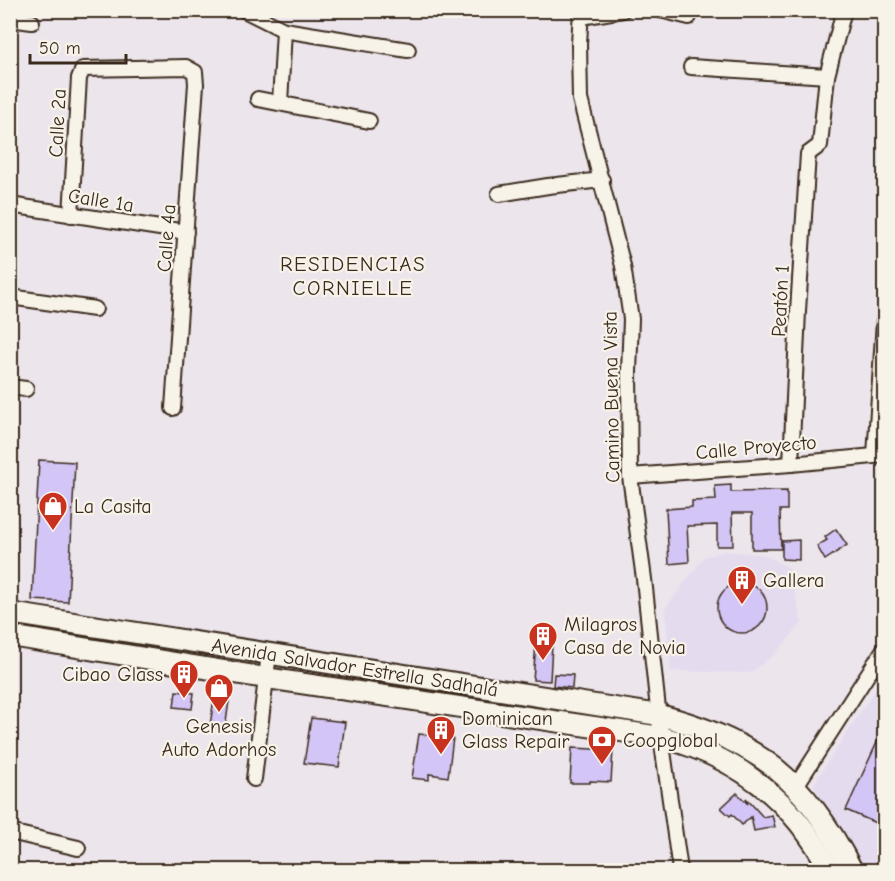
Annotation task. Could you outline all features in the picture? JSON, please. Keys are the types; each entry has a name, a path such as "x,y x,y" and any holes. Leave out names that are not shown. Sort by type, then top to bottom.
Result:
{"highway":[{"name":"Avenida Salvador Estrella Sadhalá","path":"10,613 658,715 685,722 716,733 748,749 796,786 833,834 852,870"},
{"name":"Avenida Salvador Estrella Sadhalá","path":"10,636 266,678 661,737 710,753 735,766 757,782 779,801 806,830 830,870"}],"street":[{"path":"244,10 284,30 408,50"},
{"path":"581,14 623,10"},
{"path":"660,10 689,17"},
{"path":"691,67 827,76 844,10"},
{"name":"Camino Buena Vista","path":"581,14 580,99 623,266 631,319 630,477 644,579 658,715 680,870"},
{"path":"10,20 32,22"},
{"path":"280,103 284,30"},
{"name":"Calle 2a","path":"71,215 79,78 83,69 186,67 195,72"},
{"name":"Calle 4a","path":"173,408 195,72"},
{"name":"Peatón 1","path":"791,464 808,154 820,145 827,76"},
{"path":"258,99 369,121"},
{"path":"500,194 602,180"},
{"name":"Calle 1a","path":"10,205 186,232"},
{"path":"10,297 95,309"},
{"path":"880,455 885,321"},
{"path":"10,387 26,389"},
{"name":"Calle Proyecto","path":"630,477 880,455"},
{"path":"796,786 885,649"},
{"path":"254,779 269,653"},
{"path":"10,832 78,848"}],"shaded area":[{"path":"726,551 765,555 789,568 802,623 775,654 750,673 671,671 665,609 704,557"},
{"path":"884,676 884,870 864,870 845,834 813,785"}],"building":[{"name":"La Casita","path":"39,460 75,462 68,602 32,600"},
{"path":"731,485 731,492 787,491 787,510 780,510 781,549 752,549 752,513 732,513 733,546 717,546 717,525 687,526 689,562 669,564 666,509 692,507 692,501 716,500 715,486"},
{"path":"836,529 847,545 825,560 817,546 827,540 825,537"},
{"path":"799,540 799,560 782,559 782,541"},
{"name":"Gallera","path":"742,583 760,590 767,608 760,626 742,633 724,626 717,608 724,590"},
{"name":"Milagros Casa de Novia","path":"536,643 552,644 550,681 533,680"},
{"path":"554,674 573,675 572,688 553,686"},
{"name":"Cibao Glass","path":"176,691 194,693 192,709 174,707"},
{"name":"Genesis Auto Adorhos","path":"214,698 229,701 225,729 210,726"},
{"path":"311,718 345,722 339,767 304,763"},
{"path":"885,725 885,827 846,810"},
{"path":"419,734 453,738 448,777 429,774 429,780 412,778"},
{"path":"572,748 613,750 611,782 570,783"},
{"path":"737,793 748,804 746,798 763,817 772,815 775,827 754,831 751,817 742,825 732,814 730,816 721,808"}],"place":[{"name":"La Casita","path":"53,532"},
{"name":"Gallera","path":"742,606"},
{"name":"Milagros Casa de Novia","path":"543,662"},
{"name":"Cibao Glass","path":"184,700"},
{"name":"Genesis Auto Adorhos","path":"219,714"},
{"name":"Dominican Glass Repair","path":"441,756"},
{"name":"Coopglobal","path":"602,766"}],"district":[{"name":"RESIDENCIAS CORNIELLE","path":"353,276"}]}
